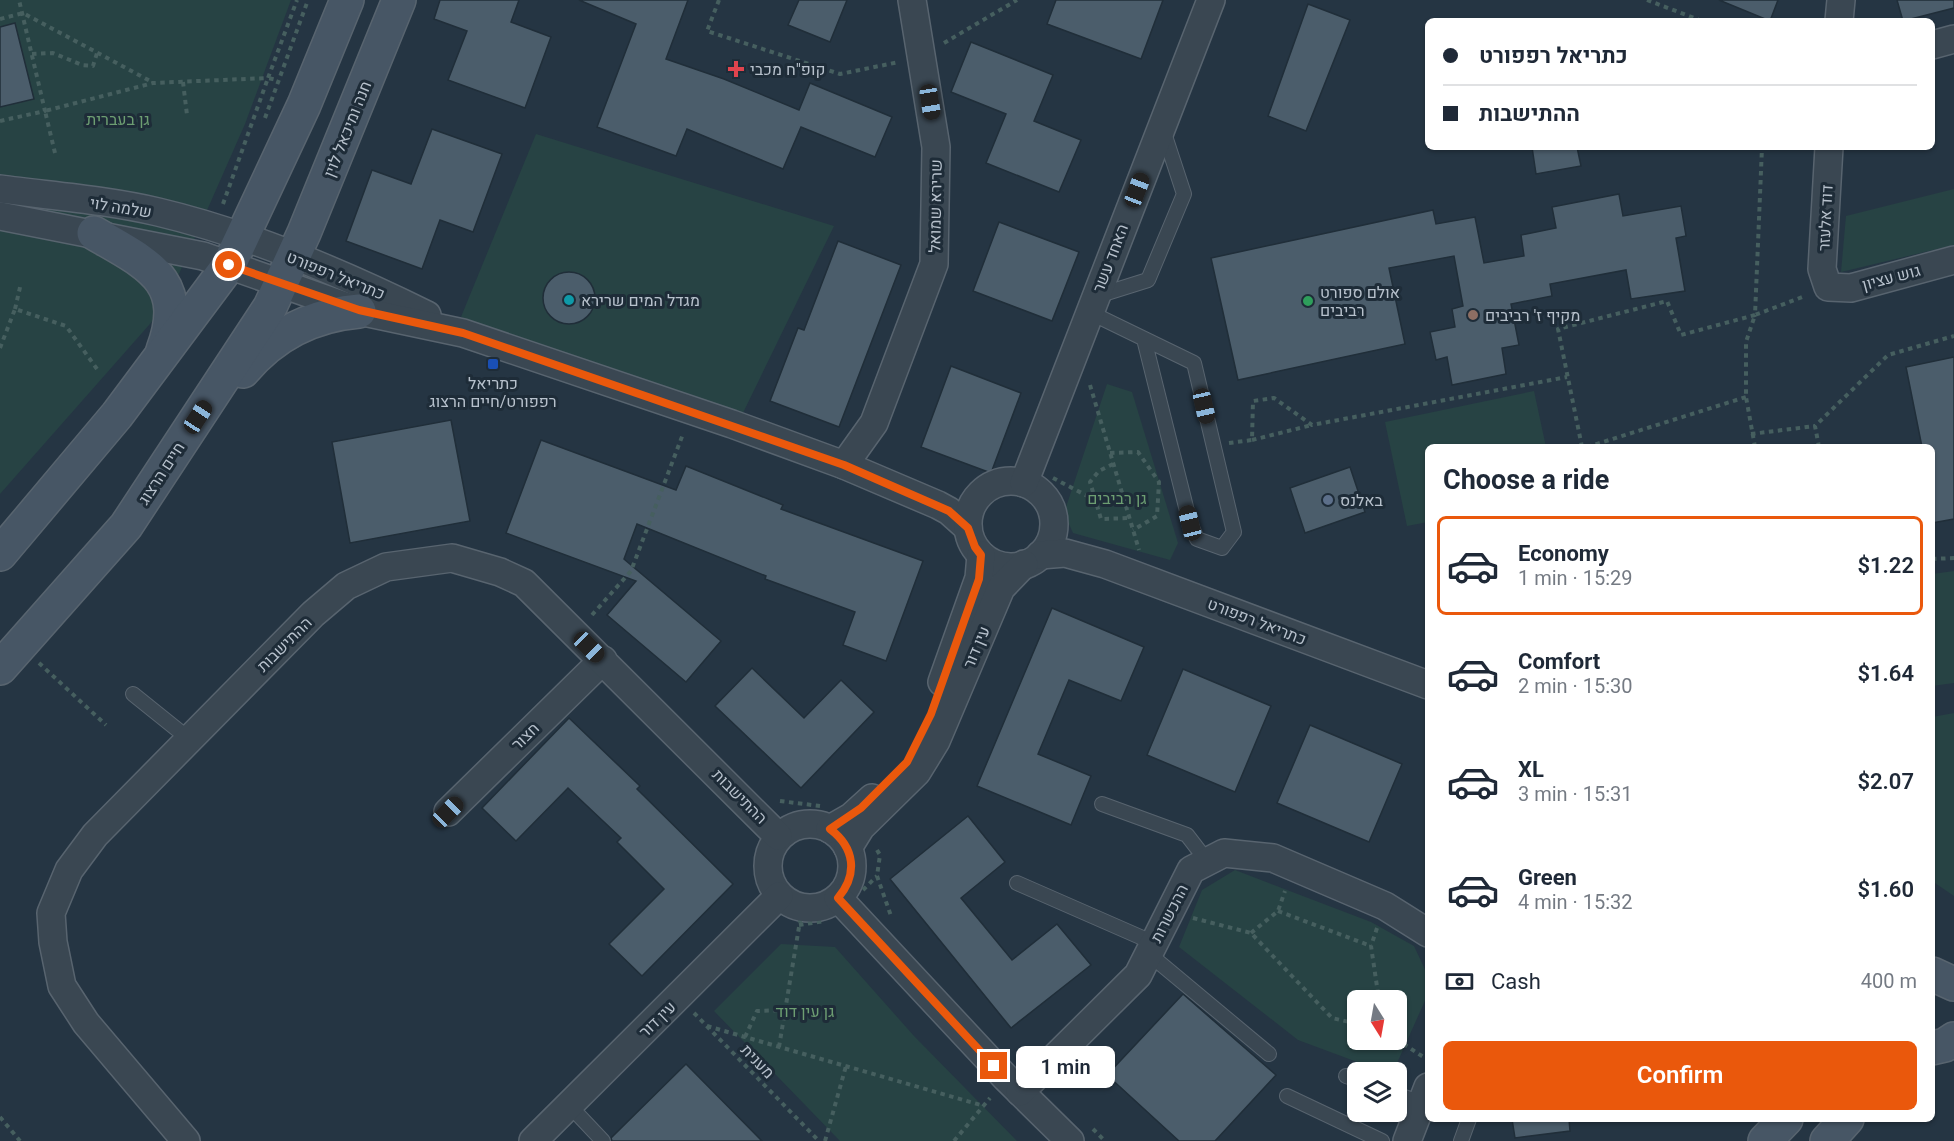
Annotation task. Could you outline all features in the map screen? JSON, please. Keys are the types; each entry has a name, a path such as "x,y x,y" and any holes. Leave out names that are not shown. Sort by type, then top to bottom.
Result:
{"main road":[{"path":"0,554 85,455 160,360 304,105 347,0"},
{"name":"חנה ומיכאל לוין","path":"288,271 399,0"},
{"path":"94,233 148,265 165,286 171,298 171,330 160,360"},
{"name":"חיים הרצוג","path":"11,657 126,525 288,271"},
{"path":"174,453 256,355 292,328 336,313 359,310"},
{"path":"1765,1141 1783,1122"},
{"path":"1827,1141 1844,1122"}],"street":[{"name":"שרירא שמואל","path":"844,465 874,423 934,264 936,147 912,0"},
{"name":"האחד עשר","path":"1027,475 1211,0"},
{"path":"1839,18 1842,0"},
{"path":"1935,44 1954,39"},
{"name":"דוד אלעזר","path":"1828,287 1822,269 1829,150"},
{"name":"שלמה לוי","path":"0,189 157,212 227,243"},
{"name":"שלמה לוי","path":"1,218 94,233 203,256 227,243"},
{"name":"כתריאל רפפורט","path":"227,243 288,271 359,310 463,333 844,465 949,511 968,528"},
{"name":"גוש עציון","path":"1828,287 1851,288 1954,261"},
{"name":"כתריאל רפפורט","path":"288,271 374,289 463,333"},
{"path":"1027,475 1050,507 1053,530 1049,543 1032,559 1002,565 981,555 975,547 968,528 968,518 975,499 992,485 1027,475"},
{"name":"כתריאל רפפורט","path":"908,492 954,501 975,499"},
{"name":"כתריאל רפפורט","path":"1053,530 1068,547 1086,558"},
{"name":"כתריאל רפפורט","path":"1032,559 1052,552 1086,558 1425,684"},
{"name":"עין דור","path":"848,830 907,762 939,691 979,579 981,555"},
{"name":"ההתישבות","path":"186,1141 86,1023 62,986 52,942 51,913 69,870 95,835 313,614 346,586 386,567 452,558 500,572 524,583 778,836"},
{"name":"עין דור","path":"848,830 917,772 936,741 1001,588 1032,559"},
{"name":"חצור","path":"448,812 603,660"},
{"path":"803,824 817,824 848,830 852,861 851,875 847,887 838,898 814,908 790,902 771,885 767,866 771,848 778,836 790,828 803,824"},
{"name":"ההכשרות","path":"1013,1085 1138,975 1191,870 1224,853 1273,858 1385,906 1425,931"},
{"path":"838,898 1013,1085 1070,1141"},
{"name":"עין דור","path":"533,1141 679,998 790,902"},
{"path":"1407,1141 1425,1095"}],"lane":[{"path":"1092,304 1148,280 1184,194 1162,125"},
{"path":"1092,304 1144,339 1194,363 1234,532 1222,548 1197,539 1190,523 1144,339"},
{"path":"133,694 189,739"},
{"path":"1102,804 1187,835 1208,861"},
{"path":"1017,883 1151,948 1269,1054"},
{"path":"1407,1094 1425,1095"},
{"path":"1287,1096 1382,1141"},
{"path":"569,1105 603,1141"},
{"path":"1461,1141 1468,1122"}],"path":[{"path":"19,0 55,153"},
{"path":"227,243 219,214 297,0"},
{"path":"263,123 308,0"},
{"path":"719,0 707,31 840,74 923,57 1017,0"},
{"path":"1647,0 1694,18"},
{"path":"0,19 23,13 153,83"},
{"path":"32,54 53,53 82,65 93,66 97,53"},
{"path":"0,121 153,83 268,78 277,80"},
{"path":"183,81 187,115"},
{"path":"1754,444 1746,397 1746,342 1755,315 1762,150"},
{"path":"0,348 15,309 21,283"},
{"path":"1581,444 1558,329 1667,301 1681,335 1755,315 1787,303"},
{"path":"15,309 66,326 98,369"},
{"path":"1751,434 1815,426 1888,356 1954,336"},
{"path":"1077,343 1148,580"},
{"path":"1234,442 1567,377"},
{"path":"1597,444 1746,397"},
{"path":"1252,440 1253,401 1274,398 1312,425"},
{"path":"576,633 631,571 692,411"},
{"path":"1815,426 1818,444"},
{"path":"1110,453 1138,452 1159,482 1157,516 1133,530"},
{"path":"1113,464 1099,471 1090,482 1095,500 1101,519 1130,518"},
{"path":"1027,475 1095,500"},
{"path":"1935,559 1954,558"},
{"path":"11,657 106,724"},
{"path":"773,795 782,803 837,807 848,830 880,855 877,876 891,917 897,924"},
{"path":"1251,933 1278,910 1294,867"},
{"path":"779,1047 785,1010 790,902"},
{"path":"1377,990 1371,946 1385,906"},
{"path":"1278,910 1371,946"},
{"path":"1170,912 1251,933 1332,1018 1347,1021"},
{"name":"מענית","path":"679,998 819,1141"},
{"path":"745,1037 757,1011 785,1010"},
{"path":"707,1026 984,1106"},
{"path":"1407,1046 1425,1058"},
{"path":"825,1141 846,1066"},
{"path":"954,1141 984,1106 1013,1085"},
{"path":"0,1118 20,1141"}],"green space":[{"name":"גן בעברית","path":"0,0 291,0 245,124 164,308 0,494"},
{"path":"536,134 834,226 741,417 461,317"},
{"path":"1954,189 1954,245 1841,272 1846,216"},
{"name":"גן רביבים","path":"1107,384 1132,392 1178,543 1170,560 1073,533 1064,513"},
{"path":"1534,391 1545,444 1425,444 1425,523 1407,526 1385,422"},
{"path":"1954,571 1954,683 1935,686 1935,574"},
{"path":"1954,713 1954,896 1935,883 1935,716"},
{"path":"1235,870 1371,922 1414,946 1425,970 1425,1001 1407,1041 1407,990 1347,990 1347,1050 1403,1050 1397,1062 1357,1062 1298,1040 1179,947 1202,890"},
{"name":"גן עין דוד","path":"781,944 835,947 914,1036 1017,1141 840,1141 714,1011"}],"building":[{"path":"440,0 519,0 511,22 551,37 525,108 448,80 467,31 434,19"},
{"path":"579,0 688,0 666,59 724,79 799,110 810,83 892,117 875,157 801,127 783,169 687,129 676,156 597,127 636,24"},
{"path":"799,0 847,0 830,42 788,25"},
{"path":"1056,0 1163,0 1141,59 1047,24"},
{"path":"1719,0 1778,0 1771,18 1763,18"},
{"path":"1897,0 1954,0 1954,8 1915,18 1902,18"},
{"path":"1308,4 1350,20 1306,131 1268,116"},
{"path":"15,23 34,99 0,107 0,27"},
{"path":"971,42 1053,75 1034,121 1081,140 1059,192 986,163 1006,114 951,92"},
{"path":"432,129 502,154 473,232 440,220 422,269 346,241 372,170 411,184"},
{"path":"1532,150 1578,150 1581,166 1536,174"},
{"path":"1619,194 1623,216 1681,206 1686,236 1676,238 1685,291 1631,299 1626,270 1550,284 1552,296 1511,304 1519,345 1502,348 1506,374 1452,385 1447,357 1436,360 1430,332 1455,327 1452,309 1463,306 1454,256 1389,268 1405,344 1238,380 1211,258 1433,210 1436,224 1475,217 1484,263 1524,256 1521,235 1556,228 1552,207"},
{"path":"999,222 1079,252 1052,321 973,291"},
{"path":"838,241 901,265 839,427 770,401 798,328 804,330"},
{"name":"מגדל המים שרירא","path":"564,272 574,272 588,279 595,298 588,317 574,324 564,324 554,320 547,313 543,303 543,293 547,283 554,276"},
{"path":"1954,357 1954,519 1935,522 1935,444 1921,444 1906,367"},
{"path":"951,366 1021,393 991,473 921,447"},
{"path":"451,420 470,521 350,543 332,442"},
{"path":"541,440 676,490 686,466 783,505 781,509 923,561 886,661 843,645 855,612 765,579 766,576 637,524 624,559 721,641 686,682 607,615 636,581 506,533"},
{"name":"באלנס","path":"1350,467 1365,512 1305,533 1290,488"},
{"path":"1052,608 1144,647 1121,701 1069,680 1038,754 1091,776 1071,825 977,786"},
{"path":"752,668 804,718 841,680 874,712 801,788 715,706"},
{"path":"1183,669 1271,706 1235,792 1147,755"},
{"path":"569,718 640,786 637,789 733,884 642,976 609,944 664,889 617,842 621,838 568,788 516,841 482,808"},
{"path":"1310,725 1402,764 1369,842 1277,803"},
{"path":"968,816 1005,862 961,898 1012,960 1057,924 1091,965 1011,1028 890,879"},
{"path":"1183,994 1276,1075 1215,1141 1179,1141 1107,1075"},
{"path":"686,1064 762,1141 612,1141 611,1138"},
{"path":"1512,1122 1569,1122 1570,1131 1515,1138"}],"place":[{"name":"קופ\"ח מכבי","path":"736,69"},
{"name":"מגדל המים שרירא","path":"569,300"},
{"name":"אולם ספורט רביבים","path":"1308,301"},
{"name":"מקיף ז' רביבים","path":"1473,315"},
{"name":"כתריאל רפפורט/חיים הרצוג","path":"493,364"},
{"name":"באלנס","path":"1328,500"}],"route":[{"path":"229,265 359,310 463,333 732,424 844,465 924,498 949,511 968,528 970,538 981,555 979,579 931,714 907,762 851,817 830,829 841,837 849,848 852,861 847,887 838,898 994,1066"}]}
